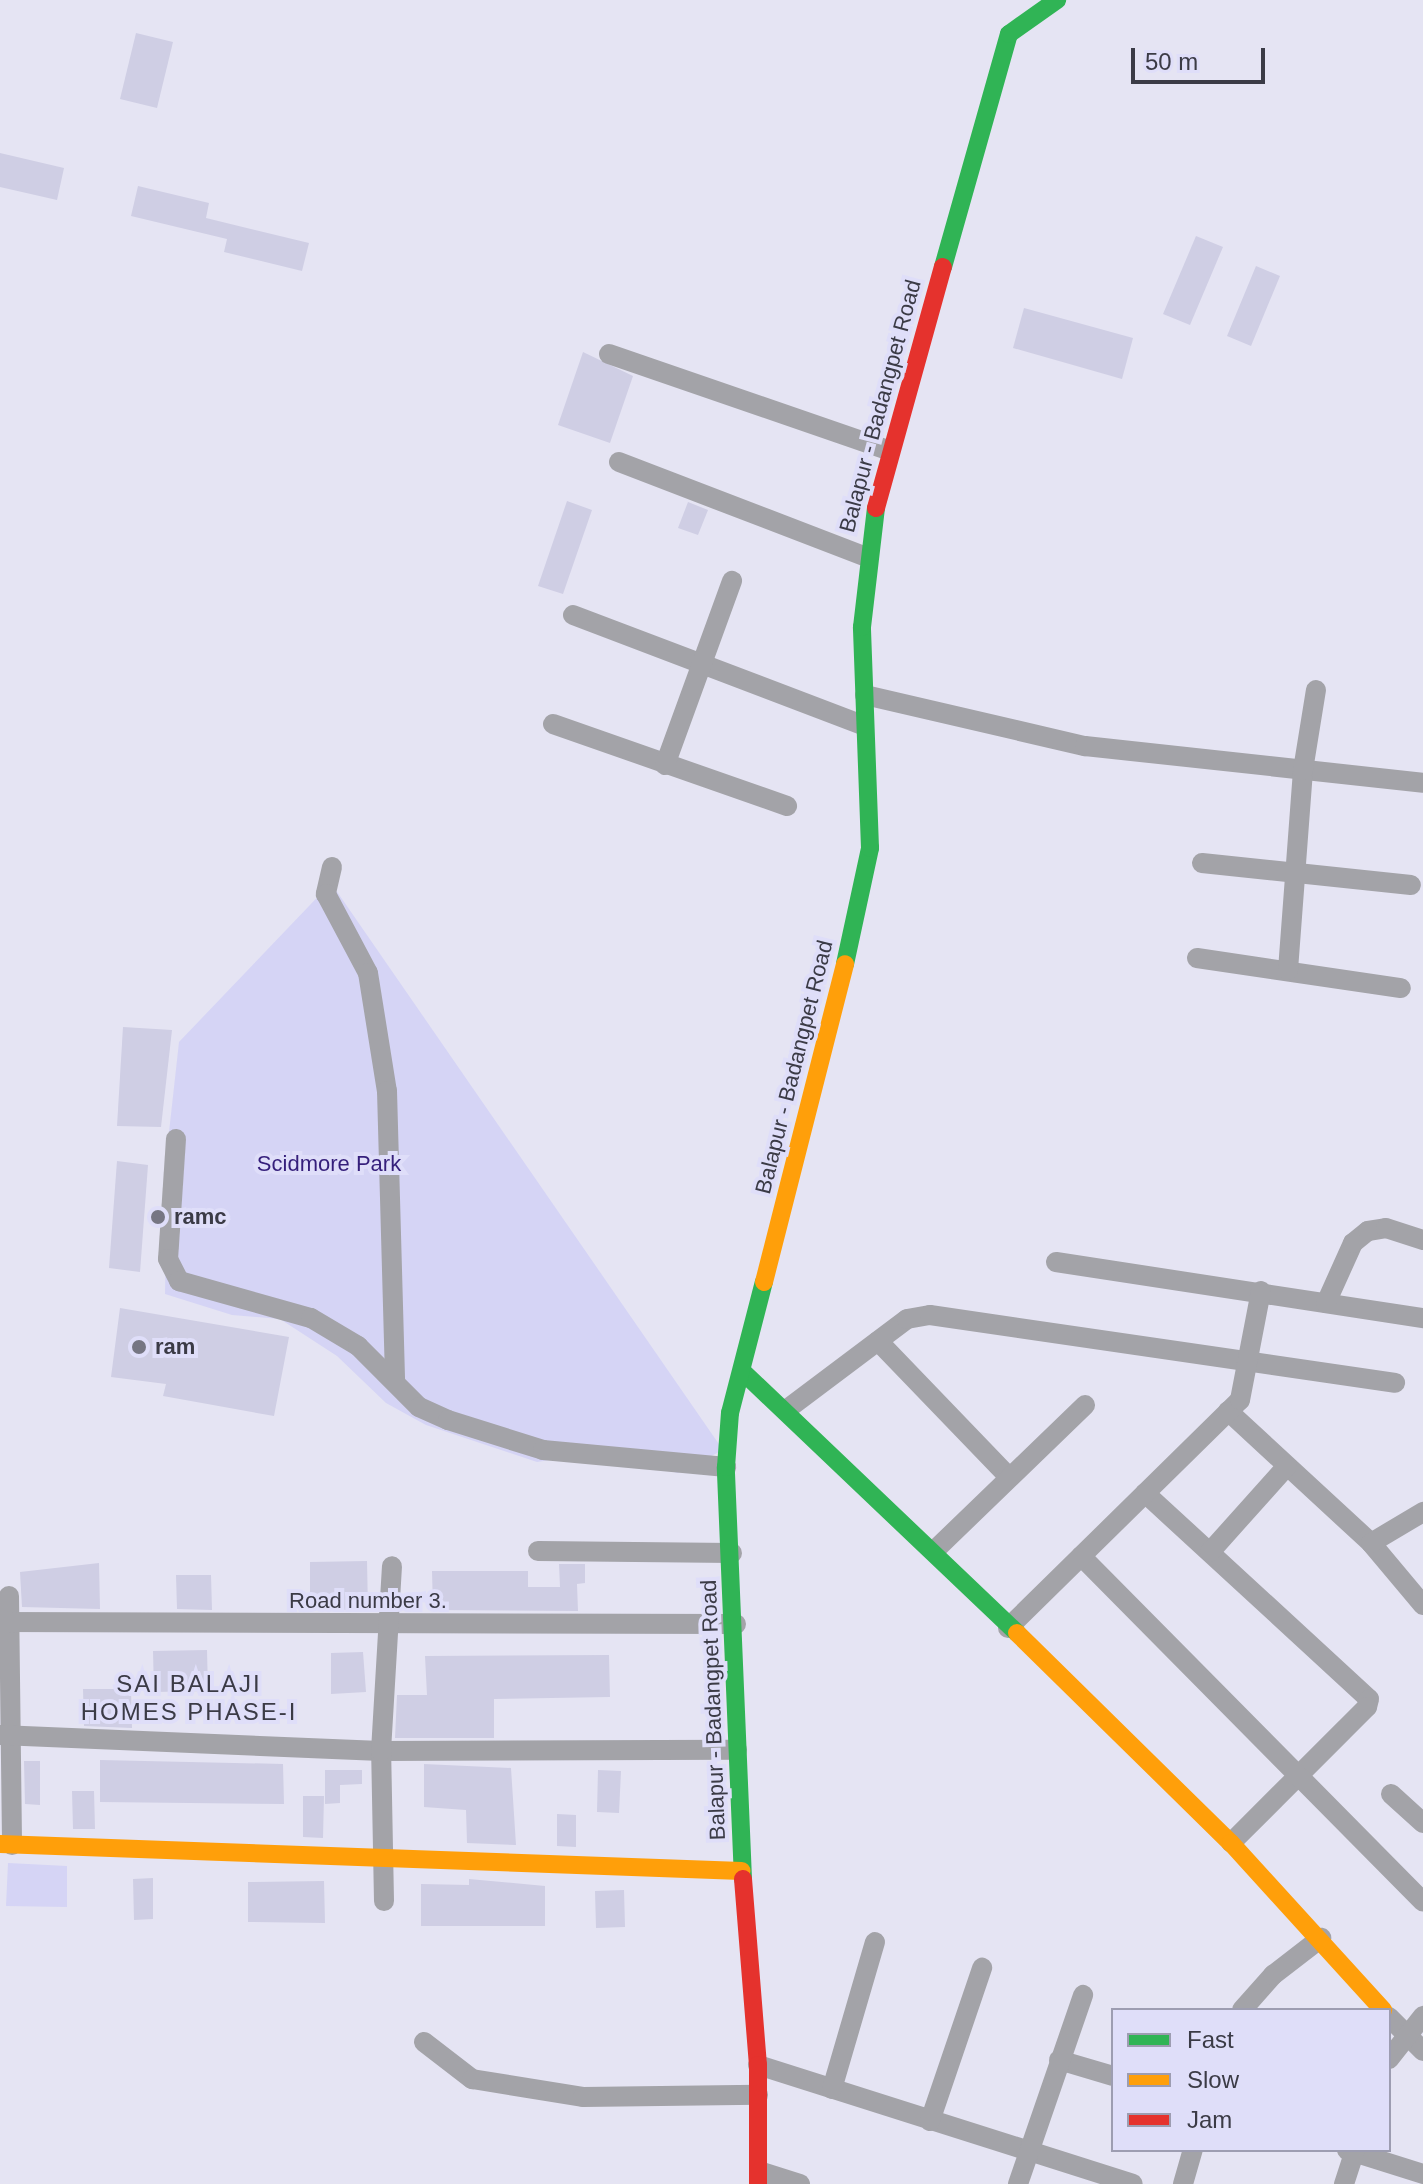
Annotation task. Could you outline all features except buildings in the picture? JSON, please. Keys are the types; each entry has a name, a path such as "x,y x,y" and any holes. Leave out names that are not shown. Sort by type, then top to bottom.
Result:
{"street":[{"name":"Balapur - Badangpet Road","path":"759,2177 758,2065 742,1871 736,1624 726,1467 730,1413 863,892 870,848 863,725 866,557 890,451 1009,34 1057,0"},
{"path":"609,354 890,451"},
{"path":"619,462 866,557"},
{"path":"665,765 732,581"},
{"path":"573,615 863,725"},
{"path":"1288,970 1303,770 1316,690"},
{"path":"865,695 1085,746 1423,783"},
{"path":"553,724 787,806"},
{"path":"1202,863 1411,885"},
{"path":"332,867 326,894 368,973 387,1091 395,1382"},
{"path":"1197,958 1401,988"},
{"path":"176,1139 168,1259 179,1281 311,1318 358,1346 419,1407 543,1450 726,1467"},
{"path":"1326,1303 1353,1243 1368,1231 1386,1228 1423,1240"},
{"path":"1056,1262 1423,1318"},
{"path":"1008,1628 1240,1400 1261,1291"},
{"path":"786,1410 907,1319 964,1315 1395,1383"},
{"path":"878,1341 1009,1477"},
{"path":"742,1371 934,1551 1008,1628 1231,1843 1321,1938 1381,2008"},
{"path":"934,1551 1085,1405"},
{"path":"1228,1411 1371,1543 1423,1605"},
{"path":"1210,1552 1287,1466"},
{"path":"1145,1493 1369,1699 1299,1776 1231,1843"},
{"path":"1371,1543 1423,1512"},
{"path":"538,1551 732,1553"},
{"path":"1081,1556 1423,1901"},
{"path":"384,1901 381,1751 391,1625 392,1566"},
{"path":"9,1596 4,1622 6,1844 742,1871"},
{"name":"Road number 3.","path":"4,1622 736,1624"},
{"path":"5,1735 381,1751 737,1750"},
{"path":"1391,1794 1423,1823"},
{"path":"1244,2008 1273,1975 1321,1938"},
{"path":"832,2089 875,1942"},
{"path":"930,2121 982,1968"},
{"path":"1018,2184 1083,1995"},
{"path":"1391,2056 1423,2016"},
{"path":"1391,2019 1423,2051"},
{"path":"424,2042 472,2079 583,2097 758,2095"},
{"path":"1059,2060 1111,2075"},
{"path":"758,2065 1133,2184"},
{"path":"1183,2184 1192,2152"},
{"path":"1344,2184 1352,2152"},
{"path":"1355,2152 1423,2174"},
{"path":"759,2177 800,2184"}],"green space":[{"name":"Scidmore Park","path":"331,883 723,1450 678,1473 595,1453 537,1462 426,1425 386,1403 337,1356 280,1319 232,1315 165,1294 168,1141 179,1042"},
{"path":"8,1863 67,1866 67,1907 6,1906"}],"traffic: fast":[{"path":"943,267 1009,34 1057,0"},
{"path":"845,964 870,848 862,627 876,508"},
{"path":"743,1879 726,1467 730,1413 764,1282"},
{"path":"742,1371 1017,1633"}],"traffic: slow":[{"path":"764,1282 845,964"},
{"path":"1017,1633 1231,1843 1381,2008"},
{"path":"0,1844 742,1871"}],"traffic: jam":[{"path":"876,508 943,267"},
{"path":"743,1879 758,2065 758,2184"}],"place":[{"name":"ramc","path":"158,1217"},
{"name":"ram","path":"139,1347"}],"district":[{"name":"SAI BALAJI HOMES PHASE-I","path":"189,1698"}]}
